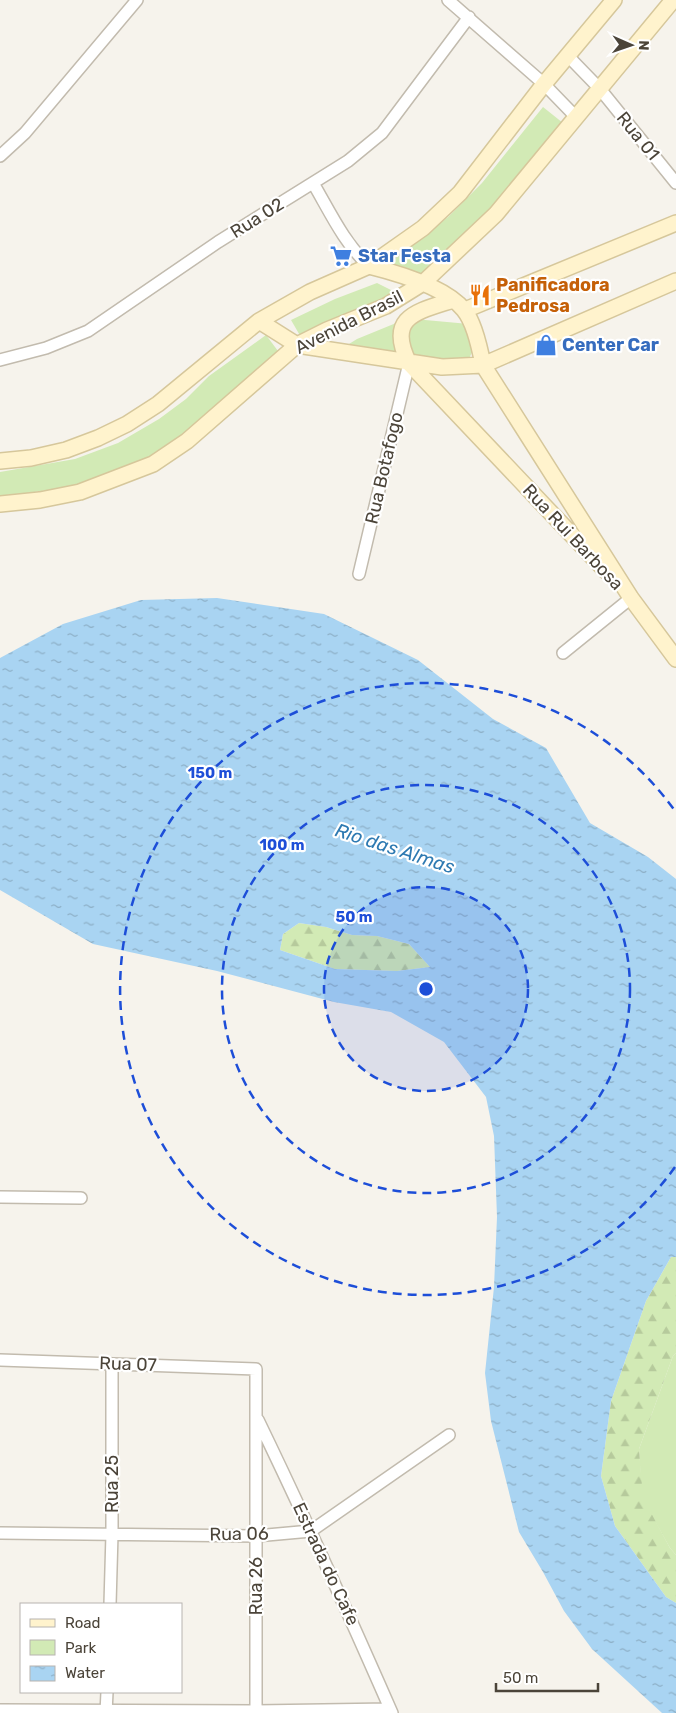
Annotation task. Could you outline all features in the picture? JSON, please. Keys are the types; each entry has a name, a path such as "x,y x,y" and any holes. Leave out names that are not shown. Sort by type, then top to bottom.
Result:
{"main road":[{"path":"0,461 31,458 66,450 98,438 127,424 158,404 260,321 310,292 369,266 423,228 460,193 544,84 614,0"},
{"name":"Avenida Brasil","path":"0,504 40,500 80,492 153,464 187,441 297,345 326,330 386,306 423,282 496,214 672,0"},
{"path":"465,310 676,223"},
{"path":"369,266 423,282 453,300 465,310 477,339 483,365"},
{"path":"260,321 297,345 442,368 483,365 676,281"},
{"path":"409,363 401,337 402,328 406,320 419,311 453,300"},
{"name":"Rua Rui Barbosa","path":"409,363 631,598"},
{"name":"Rua Rui Barbosa","path":"483,365 631,598"},
{"path":"631,598 676,659"}],"street":[{"path":"0,156 25,133 137,0"},
{"path":"448,0 544,84 576,116"},
{"name":"Rua 02","path":"0,360 46,348 88,331 218,242 348,161 382,133 469,17"},
{"name":"Rua 01","path":"568,56 600,89 676,183"},
{"path":"313,183 347,242 369,266"},
{"name":"Rua Botafogo","path":"359,574 409,363"},
{"path":"564,653 631,598"},
{"path":"0,1198 80,1198"},
{"name":"Rua 07","path":"0,1360 256,1369"},
{"name":"Rua 25","path":"110,1603 112,1364"},
{"name":"Rua 26","path":"256,1369 256,1712"},
{"name":"Estrada do Cafe","path":"256,1417 312,1531 359,1634 391,1711"},
{"name":"Rua 06","path":"0,1533 256,1536 312,1531 449,1435"},
{"path":"106,1712 107,1693"},
{"path":"0,1710 106,1712 391,1711"}],"green space":[{"path":"543,107 563,123 495,208 421,279 382,267 448,217 482,183"},
{"path":"377,283 397,293 302,339 291,320 335,299"},
{"path":"414,319 469,324 473,350 468,361 442,365 409,353 403,333"},
{"path":"401,321 401,358 341,349 357,339"},
{"path":"266,335 281,355 177,442 147,460 103,477 69,487 0,497 0,472 75,459 118,443 159,419 186,399 209,376"},
{"path":"299,923 326,927 352,935 377,936 409,944 430,967 397,971 335,969 280,950 283,934"},
{"path":"671,1257 676,1257 676,1353 673,1356 639,1449 643,1498 670,1548 676,1555 676,1603 666,1597 615,1526 601,1476 611,1401 646,1301"},
{"path":"676,1353 676,1555 670,1548 642,1498 639,1449 673,1356"}],"water":[{"name":"Rio das Almas","path":"217,598 324,614 418,660 493,719 546,748 590,823 648,857 676,879 676,1257 671,1257 646,1301 611,1401 601,1476 615,1526 666,1597 676,1603 676,1713 662,1713 592,1649 564,1611 519,1532 491,1421 485,1373 494,1287 497,1217 494,1136 486,1097 444,1042 391,1012 334,1002 217,971 93,944 0,890 0,658 63,624 141,600","holes":["299,923 326,927 352,935 377,936 409,944 430,967 397,971 335,969 280,950 283,934"]}],"place":[{"name":"Star Festa","path":"341,256"},
{"name":"Panificadora Pedrosa","path":"480,295"},
{"name":"Center Car","path":"546,345"}]}
